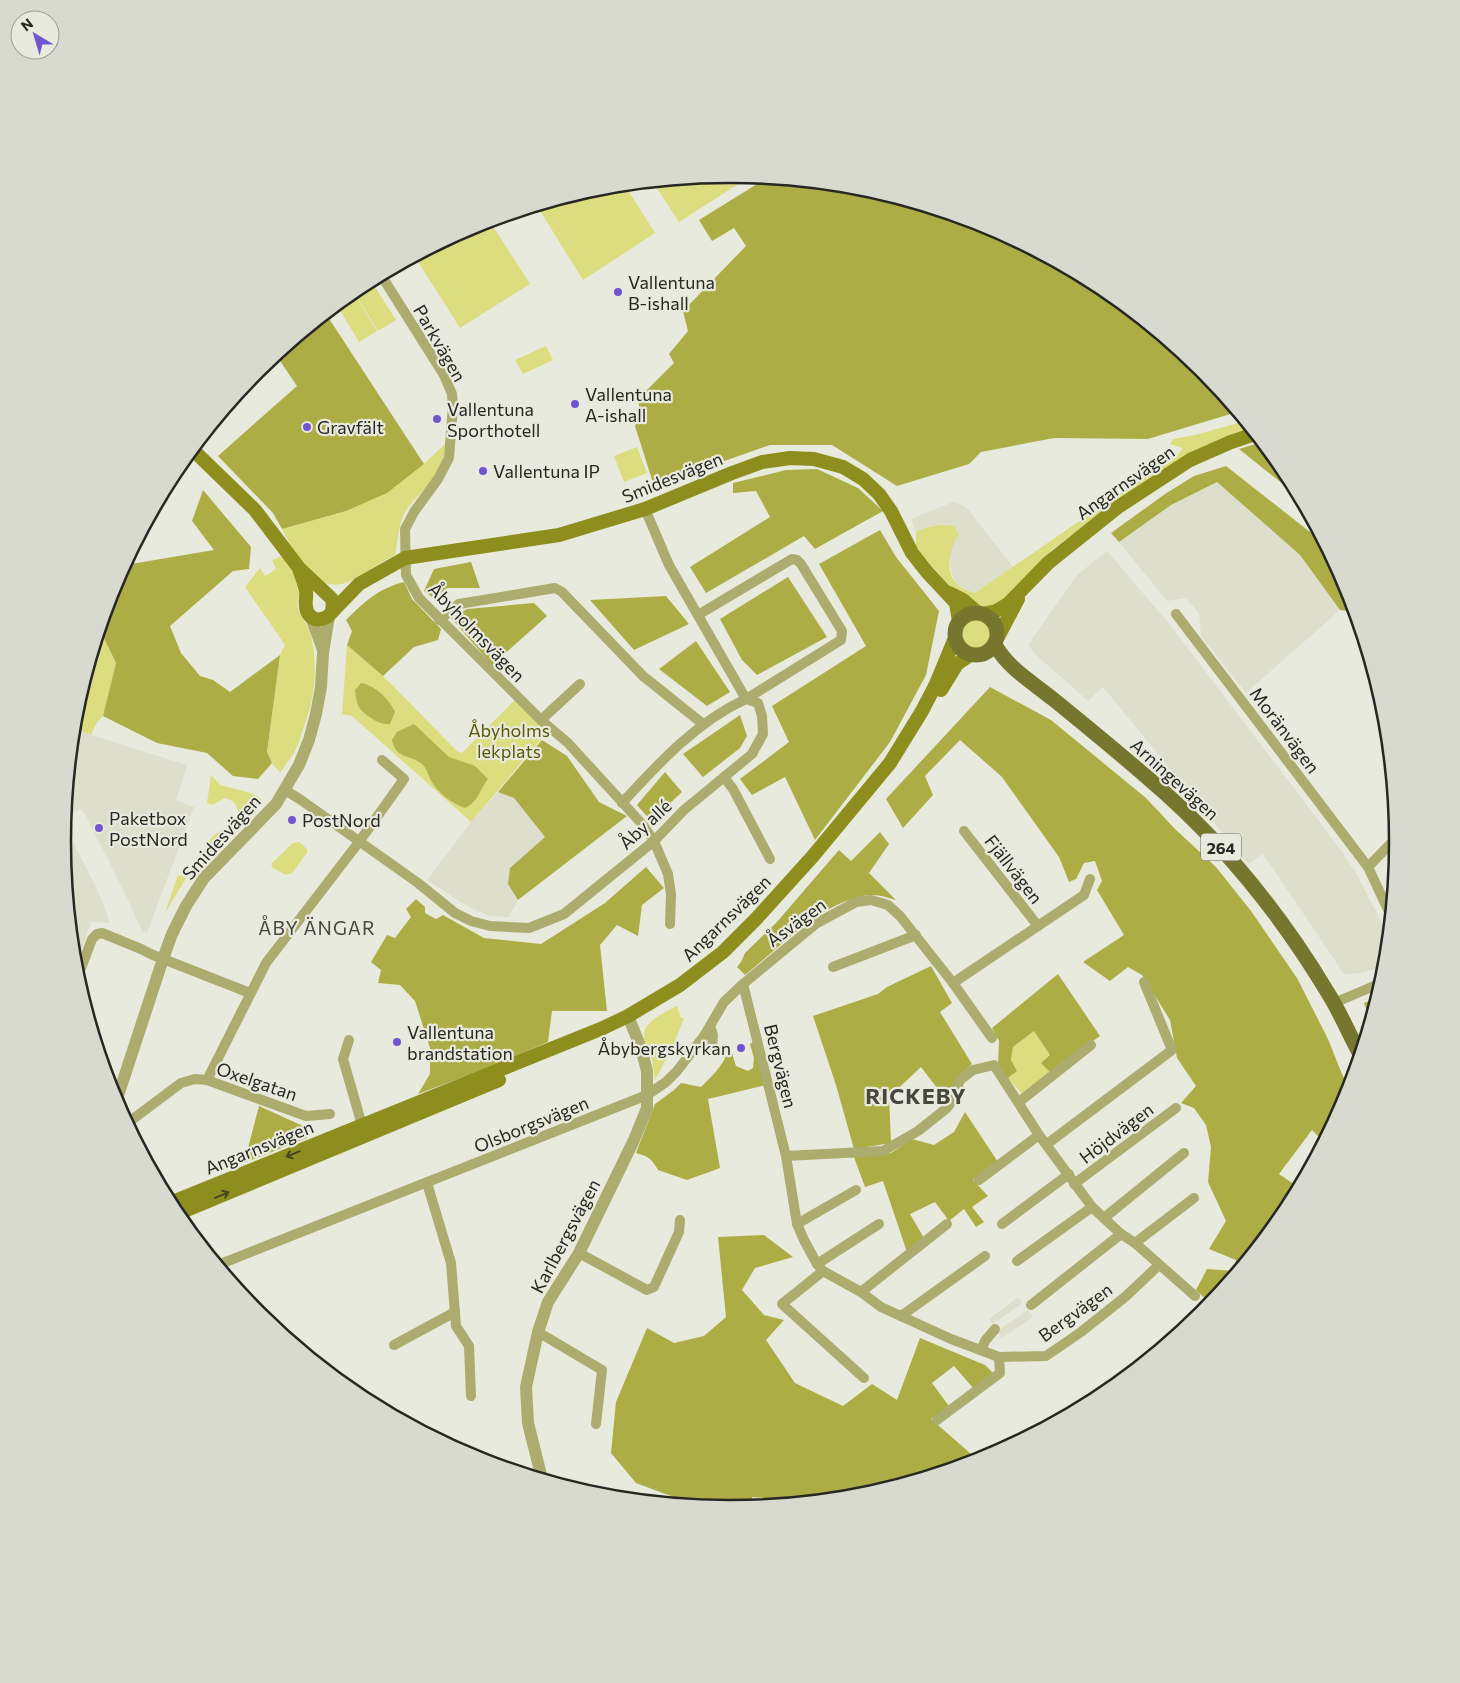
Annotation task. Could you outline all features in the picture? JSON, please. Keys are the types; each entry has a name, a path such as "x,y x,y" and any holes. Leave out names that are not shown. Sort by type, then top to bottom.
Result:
{"main road":[{"name":"Angarnsvägen","path":"981,613 996,611 1008,604 1048,563 1084,533 1154,483 1196,457 1250,436"},
{"path":"197,454 255,510 299,568 325,591 333,602 331,614"},
{"name":"Smidesvägen","path":"359,584 405,558 559,535 645,509 762,462 790,458 814,459 843,467 863,479 874,489 891,511 912,553 956,603 959,621"},
{"path":"299,568 306,591 308,612 311,617 317,620 324,619 331,614 359,584"},
{"name":"Angarnsvägen","path":"996,641 1014,606 1030,582"},
{"path":"306,600 312,593 359,584"},
{"name":"Smidesvägen","path":"946,592 963,600 981,613"},
{"path":"971,613 981,613 990,617 994,622 997,628 996,641 988,652 973,655 959,648 955,638 955,630 959,621 971,613"},
{"name":"Angarnsvägen","path":"630,1020 680,985 722,952 756,919 813,856 890,762 922,711 955,638"},
{"name":"Arningevägen","path":"996,641 1001,656 1024,678 1150,779 1202,826 1263,896 1334,1003 1356,1046"},
{"name":"Angarnsvägen","path":"178,1201 363,1130 437,1107 680,996 724,960 766,919 875,789 909,742 956,664 973,655"},
{"name":"Arningevägen","path":"973,655 994,662 1024,678"},
{"name":"Angarnsvägen","path":"185,1211 363,1130"}],"street":[{"name":"Parkvägen","path":"385,281 444,375 452,394 453,406 449,458 452,461 414,512 405,529 405,558"},
{"path":"645,509 669,565 746,699 841,640 842,631 801,564 797,560 792,559 698,615"},
{"name":"Åbyholmsvägen","path":"405,558 406,575 419,598 541,720 568,743 643,825 654,841 668,874 671,894 670,924"},
{"path":"440,620 459,604 555,588 562,592 643,676 703,724"},
{"name":"Smidesvägen","path":"120,1091 163,959 172,934 186,906 204,878 276,804 299,765 309,740 321,687 323,653 331,614"},
{"name":"Moränvägen","path":"1176,614 1368,867 1385,904"},
{"name":"Smidesvägen","path":"311,617 323,653"},
{"path":"541,720 580,684"},
{"name":"Åby allé","path":"285,790 418,883 455,913 490,926 529,928 564,914 654,841 684,810 752,754 763,734 762,716 758,703 746,699 703,724 673,750 622,804"},
{"path":"207,1080 266,963 359,842 404,778 382,760"},
{"path":"724,777 733,789 770,859"},
{"name":"Fjällvägen","path":"964,831 1038,926"},
{"path":"1368,867 1389,845"},
{"path":"953,984 1084,895 1090,879"},
{"name":"Åsvägen","path":"647,1095 666,1082 677,1071 710,1026 724,1002 743,984 817,923 856,902 871,900 888,905 900,916 916,934 992,1038"},
{"path":"83,964 92,939 97,934 102,933 250,993"},
{"path":"833,967 916,934"},
{"name":"Höjdvägen","path":"1047,1144 1172,1050 1144,982"},
{"name":"Bergvägen","path":"743,984 786,1156 797,1224 820,1267 881,1306 951,1339 999,1357 1046,1356 1081,1332 1159,1265"},
{"path":"1334,1003 1372,987"},
{"name":"Karlbergsvägen","path":"540,1472 528,1423 526,1387 538,1332 548,1302 579,1254 634,1140 647,1108 647,1071 641,1048 630,1020"},
{"path":"710,1026 713,1035 712,1050"},
{"path":"349,1040 343,1059 363,1130"},
{"path":"1019,1102 1091,1045"},
{"name":"Höjdvägen","path":"786,1156 883,1151 918,1131 947,1108 954,1098 960,1080 973,1070 994,1065 1039,1134 1092,1207 1195,1296"},
{"name":"Oxelgatan","path":"133,1119 181,1083 195,1079 207,1080 306,1116 330,1114"},
{"name":"Höjdvägen","path":"1072,1132 1134,1086 1133,1080"},
{"name":"Olsborgsvägen","path":"224,1263 647,1095"},
{"name":"Höjdvägen","path":"1074,1184 1176,1108"},
{"path":"979,1180 1039,1134"},
{"path":"1104,1218 1184,1152"},
{"name":"Höjdvägen","path":"1002,1224 1069,1174"},
{"path":"427,1183 451,1263 456,1326 469,1346 471,1396"},
{"path":"797,1224 856,1190"},
{"path":"1135,1243 1194,1198"},
{"path":"1016,1261 1092,1207"},
{"path":"579,1254 647,1290 654,1287 679,1232 680,1220"},
{"path":"864,1378 782,1304 820,1267 879,1224"},
{"path":"861,1292 947,1224"},
{"path":"1031,1305 1121,1234"},
{"path":"901,1316 985,1256"},
{"path":"394,1344 455,1312"},
{"path":"981,1350 985,1341 995,1329"},
{"path":"538,1332 602,1370 596,1424"},
{"path":"937,1420 1000,1373 999,1357"}],"shaded area":[{"path":"758,184 816,188 859,195 942,218 982,233 1021,251 1059,271 1096,294 1164,346 1196,376 1231,414 1148,439 1054,438 981,452 969,464 897,486 832,445 770,445 654,486 635,426 640,412 638,399 674,363 669,354 688,331 683,311 746,246 734,228 712,241 699,220"},
{"path":"329,319 424,464 387,493 346,511 282,529 273,513 218,456 297,386 280,361"},
{"path":"1256,444 1283,484 1239,449"},
{"path":"1226,466 1312,533 1339,589 1347,611 1340,610 1300,555 1217,482 1171,505 1119,542 1111,533 1165,494 1194,476"},
{"path":"817,469 858,488 883,511 815,549 804,536 706,593 690,567 770,517 756,491 733,493 733,483 786,470"},
{"path":"1217,482 1300,555 1340,610 1246,693 1201,636 1199,613 1186,598 1167,601 1119,542 1171,505"},
{"path":"203,490 251,547 249,569 233,571 170,626 181,653 200,676 213,680 230,692 280,655 267,752 272,763 258,779 233,776 207,753 157,743 103,716 116,663 104,638 121,589 133,564 214,550 192,521"},
{"path":"953,502 966,507 1014,568 975,593 965,590 955,582 951,570 950,555 954,526 945,524 929,526 916,532 911,519"},
{"path":"880,530 896,557 939,611 926,675 890,742 815,840 785,777 752,795 740,779 789,742 772,706 866,646 819,564"},
{"path":"1107,551 1171,626 1340,849 1356,873 1383,926 1376,969 1361,973 1344,974 1263,854 1248,864 1103,687 1088,701 1035,654 1028,645 1077,575"},
{"path":"471,562 480,588 447,588 439,602 424,591 434,569"},
{"path":"788,577 827,637 757,675 742,660 720,619"},
{"path":"404,582 412,599 441,629 438,640 414,647 383,676 347,645 352,631 346,620 372,596"},
{"path":"666,596 689,624 634,650 590,600"},
{"path":"534,603 547,616 492,665 451,618 467,609"},
{"path":"696,641 730,692 707,706 659,669"},
{"path":"361,683 377,690 390,703 395,712 390,724 376,721 366,715 359,707 355,690"},
{"path":"990,687 1051,720 1146,798 1175,829 1216,867 1251,911 1297,978 1328,1039 1344,1079 1319,1137 1312,1130 1279,1174 1293,1183 1253,1243 1235,1264 1236,1260 1209,1249 1226,1221 1208,1182 1211,1147 1206,1125 1194,1108 1181,1103 1196,1086 1177,1058 1170,1020 1142,975 1128,967 1110,981 1083,962 1124,935 1097,890 1102,881 1095,861 1084,863 1076,879 1069,882 1059,857 1002,777 960,740 925,776 933,795 903,828 886,799"},
{"path":"740,715 747,736 740,748 703,777 683,754"},
{"path":"414,724 449,757 475,766 488,779 476,799 470,805 465,808 446,798 435,786 423,765 401,754 394,747 392,740 397,732"},
{"path":"81,730 187,765 176,800 194,807 147,933 143,932 82,809 72,812"},
{"path":"542,740 567,756 599,802 627,816 518,900 508,884 510,868 545,837 514,798 498,792"},
{"path":"665,772 682,792 651,821 637,805"},
{"path":"498,792 514,798 545,837 510,868 508,884 518,900 509,917 489,916 467,906 427,880 471,822"},
{"path":"880,832 889,844 869,873 896,900 873,895 839,904 805,925 745,975 737,967 745,953 776,923 839,850 851,861"},
{"path":"71,838 100,896 110,923 91,922 81,951 73,885"},
{"path":"646,867 664,888 642,905 638,936 617,925 600,945 607,1011 552,1011 548,1042 490,1067 418,1094 430,1074 430,1048 415,1001 400,985 378,983 381,970 371,962 387,935 395,938 411,917 406,909 416,899 425,907 425,913 436,919 443,915 484,938 541,944 605,903"},
{"path":"931,966 952,1003 940,1012 972,1064 959,1078 954,1086 952,1096 947,1101 921,1067 889,1097 891,1143 854,1149 836,1085 813,1016 878,994 887,987"},
{"path":"1058,974 1100,1036 1050,1072 1041,1063 1050,1055 1034,1031 1013,1047 1011,1060 1017,1071 1008,1078 998,1064 999,1041 992,1028"},
{"path":"1369,1001 1367,1010 1364,1003"},
{"path":"756,1040 766,1085 708,1099 720,1168 687,1180 658,1170 649,1158 636,1153 655,1104 681,1083 701,1087 720,1066 728,1051 731,1050 736,1066 748,1071 753,1068 754,1058 750,1044"},
{"path":"259,1106 303,1126 307,1138 244,1163"},
{"path":"965,1112 998,1162 973,1180 988,1196 972,1207 984,1222 976,1227 964,1209 949,1221 935,1202 910,1214 924,1238 907,1252 883,1181 865,1187 854,1157 891,1153 912,1139 934,1145 954,1132"},
{"path":"764,1235 793,1257 755,1268 742,1290 764,1315 784,1320 766,1340 795,1383 843,1406 872,1384 897,1400 920,1338 985,1365 993,1373 973,1388 954,1366 932,1383 949,1406 931,1419 971,1454 900,1478 859,1488 773,1499 752,1497 752,1499 730,1500 676,1498 636,1483 611,1453 616,1402 647,1328 674,1343 704,1336 726,1317 718,1237"},
{"path":"1207,1269 1230,1271 1205,1298 1196,1290"},
{"path":"1018,1297 1022,1303 993,1324 989,1319"},
{"path":"1028,1310 1033,1317 1002,1338 997,1331"}],"green space":[{"path":"740,183 679,222 656,187 687,184"},
{"path":"628,191 655,233 583,280 540,211 601,195"},
{"path":"494,227 530,284 460,328 418,262"},
{"path":"375,287 396,320 378,331 358,298"},
{"path":"357,299 377,331 359,342 340,311"},
{"path":"546,346 553,360 523,374 515,360"},
{"path":"1238,423 1247,433 1125,495 1054,548 1003,603 985,608 975,606 952,588 925,559 916,546 916,532 935,526 954,526 959,534 951,552 951,573 959,586 975,593 1123,491 1173,460 1183,448 1170,444 1173,439"},
{"path":"446,443 443,460 438,471 403,516 395,555 354,579 336,585 325,583 307,570 282,529 346,511 424,464"},
{"path":"637,447 647,473 624,482 614,456"},
{"path":"282,556 298,580 299,592 297,603 310,632 315,669 313,693 300,740 280,773 272,763 267,752 280,655 285,645 245,587 260,568 265,576 276,569 272,560"},
{"path":"976,617 982,618 987,622 991,627 991,639 987,644 982,648 976,649 970,648 965,644 961,639 960,633 961,627 965,622 970,618"},
{"path":"104,638 116,663 103,716 97,722 91,735 81,730 94,671"},
{"name":"Åbyholms lekplats","path":"347,645 383,676 457,751 462,753 518,697 551,728 471,822 352,716 342,714"},
{"path":"211,775 220,785 251,793 262,799 196,869 212,837 233,824 238,816 237,806 230,800 225,798 212,805 207,803"},
{"path":"299,842 307,849 307,853 292,873 286,875 273,868 271,864 293,843"},
{"path":"178,875 186,878 165,913"},
{"path":"677,1006 681,1018 684,1018 673,1046 655,1080 652,1060 644,1039 645,1030 661,1014"},
{"path":"1034,1031 1050,1055 1050,1072 1023,1095 1008,1078 1017,1071 1011,1060 1013,1047"}],"place":[{"name":"Vallentuna B-ishall","path":"618,292"},
{"name":"Vallentuna A-ishall","path":"575,404"},
{"name":"Vallentuna Sporthotell","path":"437,419"},
{"name":"Gravfält","path":"307,427"},
{"name":"Vallentuna IP","path":"483,471"},
{"name":"PostNord","path":"292,820"},
{"name":"Paketbox PostNord","path":"99,828"},
{"name":"Vallentuna brandstation","path":"397,1042"},
{"name":"Åbybergskyrkan","path":"741,1048"}],"district":[{"name":"ÅBY ÄNGAR","path":"317,927"},
{"name":"RICKEBY","path":"916,1095"}]}
